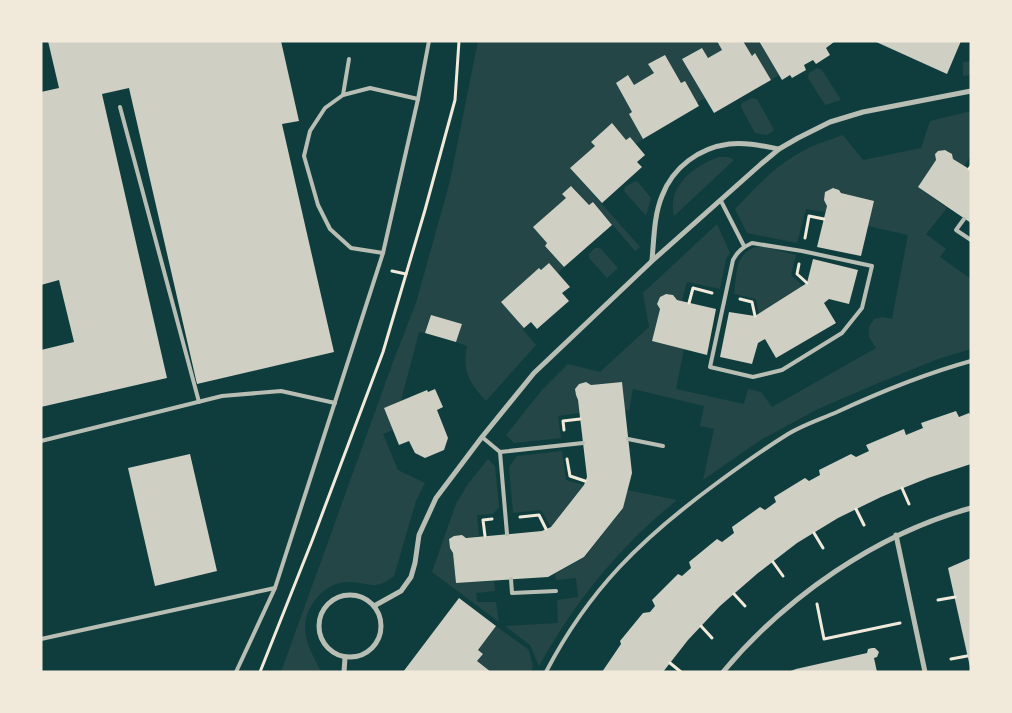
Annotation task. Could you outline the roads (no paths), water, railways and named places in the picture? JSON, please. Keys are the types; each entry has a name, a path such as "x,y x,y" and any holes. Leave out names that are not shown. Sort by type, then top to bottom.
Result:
{"street":[{"path":"374,606 401,591 411,577 416,563 419,535 436,498 534,373 652,261 779,149 830,122 863,112 971,91"},
{"path":"652,261 656,221 662,196 672,177 690,158 711,149 730,144 755,145 779,149"},
{"path":"723,672 779,615 849,562 896,536 943,516 971,508"},
{"path":"896,536 924,672"},
{"path":"350,595 363,598 374,606 380,619 380,635 373,648 360,656 345,658 332,653 323,643 318,631 320,618 326,606 337,598 350,595"},
{"path":"344,672 345,658"}],"lane":[{"path":"236,672 275,588 383,253 418,99 429,41"},
{"path":"343,95 349,59"},
{"path":"383,253 350,248 330,229 318,205 304,156 310,130 325,108 343,95 370,88 418,99"},
{"path":"120,107 200,402"},
{"path":"720,201 744,246"},
{"path":"964,219 956,230 971,240"},
{"path":"752,242 763,243 872,266 862,308 842,333 782,370 753,376 710,367 733,260 737,252 744,246 752,242"},
{"path":"546,672 584,608 611,575 650,536 695,499 790,433 888,389 942,369 971,361"},
{"path":"41,440 222,396 281,391 334,403"},
{"path":"482,437 500,452 507,534"},
{"path":"628,439 663,446"},
{"path":"500,452 583,443"},
{"path":"511,580 512,594 556,591"},
{"path":"41,639 275,588"}]}
